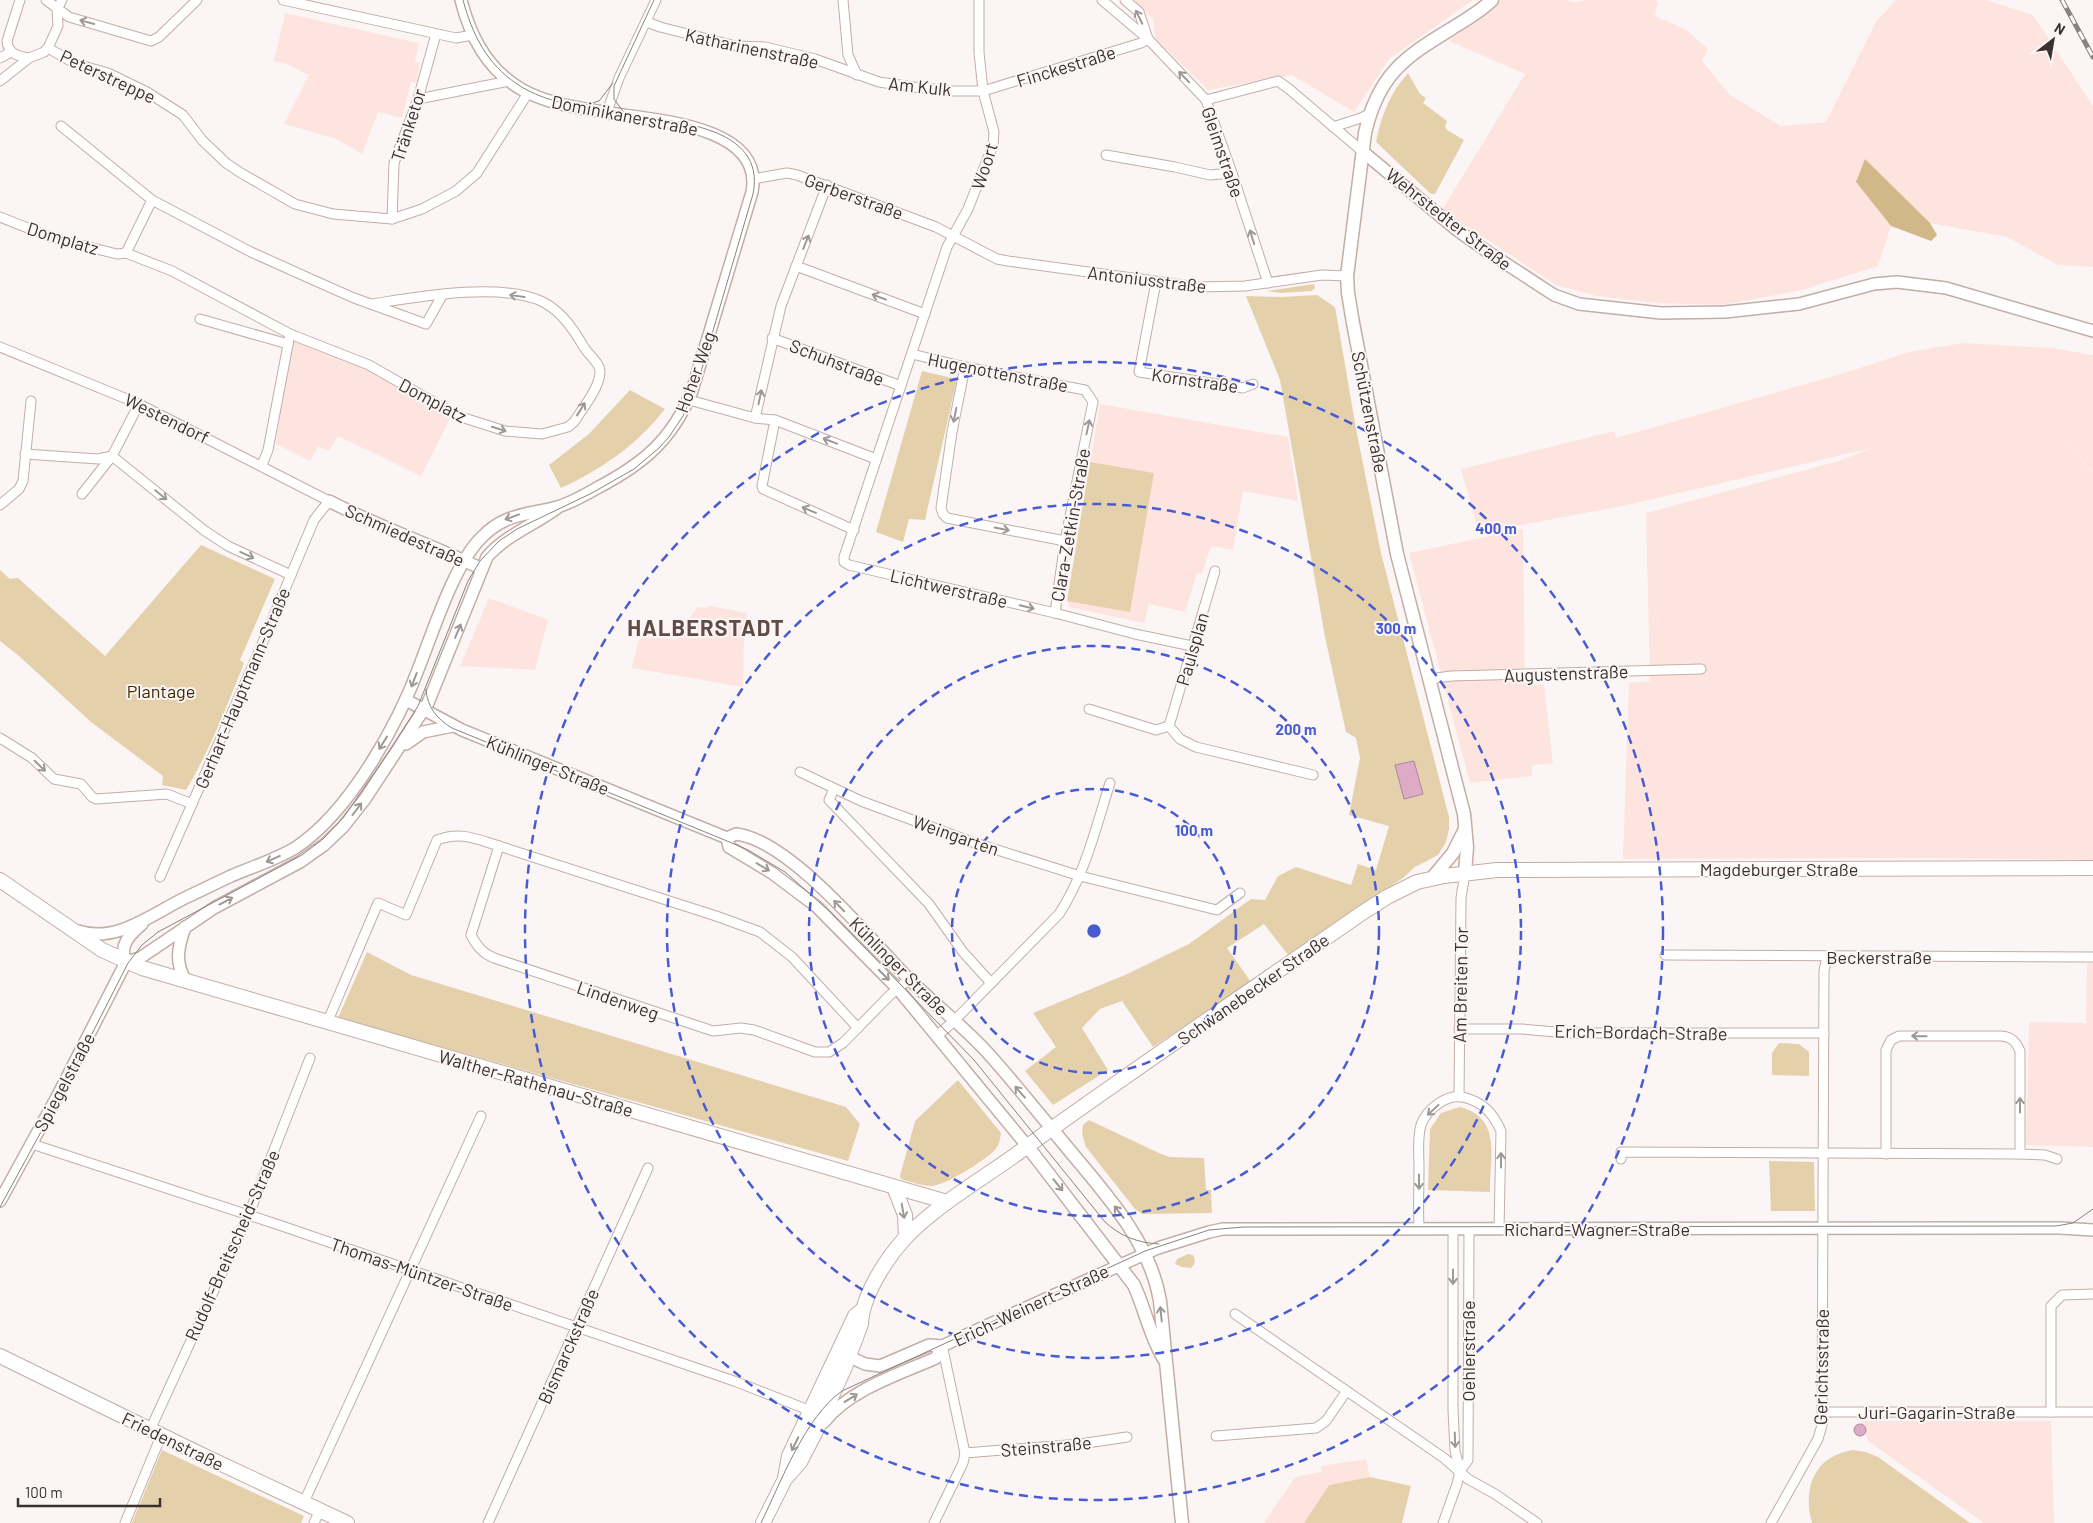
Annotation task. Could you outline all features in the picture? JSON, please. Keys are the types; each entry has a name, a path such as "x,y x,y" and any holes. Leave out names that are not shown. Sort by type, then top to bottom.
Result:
{"main road":[{"name":"Schützenstraße","path":"1465,873 1467,856 1466,827 1462,801 1397,554 1353,324 1347,276 1362,151 1369,114 1380,89 1399,65 1429,42 1469,18 1492,0"},
{"path":"1433,878 1458,846 1466,827"},
{"name":"Magdeburger Straße","path":"1465,873 1521,870 2093,868"},
{"name":"Schwanebecker Straße","path":"843,1354 861,1324 861,1311 883,1267 906,1238 947,1202 1381,901 1417,882 1465,873"},
{"name":"Walther-Rathenau-Straße","path":"0,880 102,950 126,962 327,1023 947,1202"},
{"path":"1052,1128 1130,1226 1146,1253 1158,1290 1182,1523"},
{"path":"1028,1147 1120,1264 1134,1285 1143,1304 1155,1345 1166,1363"},
{"path":"894,1187 904,1215 906,1238"},
{"path":"785,1479 789,1456 811,1411 843,1354"},
{"path":"763,1523 785,1479 800,1462 816,1431 843,1354"},
{"name":"Friedenstraße","path":"0,1356 156,1433 347,1523"}],"street":[{"path":"20,0 7,41 11,52 29,58"},
{"path":"46,0 69,17 151,41 160,37 197,0"},
{"path":"0,81 29,58 44,52 48,48 58,26 57,9 62,0"},
{"path":"284,0 456,38 473,35"},
{"name":"Dominikanerstraße","path":"461,0 473,35 485,55 496,70 509,82 528,93 555,102 699,129 726,140 746,157"},
{"path":"607,112 619,78 656,0"},
{"path":"843,0 848,54 857,75"},
{"name":"Woort","path":"952,236 972,202 993,145 994,132 983,92 979,52 978,0"},
{"name":"Gleimstraße","path":"1102,0 1148,39 1206,100 1268,284"},
{"name":"Gleimstraße","path":"1125,0 1139,12 1148,39"},
{"name":"Katharinenstraße","path":"647,22 736,46 764,48 815,59 857,75"},
{"name":"Tränketor","path":"392,219 394,163 418,99 436,34"},
{"name":"Finckestraße","path":"983,92 1142,44 1148,39"},
{"name":"Peterstreppe","path":"48,48 76,64 108,74 147,92 167,104 183,115 202,140 226,163 295,204 333,214 392,219"},
{"path":"0,58 11,52"},
{"name":"Am Kulk","path":"857,75 879,82 913,87 983,92"},
{"path":"418,99 509,82"},
{"path":"1206,100 1261,84 1281,82 1362,151"},
{"path":"392,219 422,209 466,183 477,173 528,93"},
{"path":"1333,127 1369,114"},
{"name":"Domplatz","path":"61,126 152,200 252,252 345,294 426,324 443,294"},
{"name":"Wehrstedter Straße","path":"1362,151 1457,230 1488,252 1554,295 1579,304 1662,313 1725,312 1798,304 1874,284 1897,282 1946,288 2093,331"},
{"path":"1106,155 1175,167 1210,176 1232,173"},
{"name":"Hoher Weg","path":"69,928 86,934 110,934 230,877 278,857 311,836 342,805 382,743 406,700 464,560 476,543 499,522 517,515 560,506 614,480 647,457 674,426 689,400 699,372 752,192 753,178 746,157"},
{"name":"Gerberstraße","path":"753,178 789,173 828,185 936,227 952,236"},
{"name":"Schuhstraße","path":"755,418 772,338 781,306 828,185"},
{"path":"126,254 152,200"},
{"name":"Domplatz","path":"0,217 53,238 117,254 126,254 172,271 290,334 369,365 458,416 505,431 542,434 568,427 600,379 599,367 583,347 566,320 542,302 531,297 493,292 443,294 372,304"},
{"name":"Antoniusstraße","path":"952,236 997,258 1008,261 1181,285 1220,287 1268,284 1322,275 1347,276"},
{"name":"Schuhstraße","path":"844,562 876,459 952,236"},
{"path":"796,266 925,314"},
{"name":"Kornstraße","path":"1156,282 1139,372 1243,388 1253,384"},
{"path":"200,319 288,344"},
{"path":"262,465 268,450 290,334"},
{"name":"Schuhstraße","path":"772,338 901,386"},
{"name":"Westendorf","path":"0,347 139,404 262,465 329,501"},
{"name":"Hugenottenstraße","path":"912,354 965,367 1085,390"},
{"path":"965,367 948,459 941,508 943,514 947,518 1065,541"},
{"name":"Clara-Zetkin-Straße","path":"1085,390 1093,402 1065,541 1055,613 1135,634 1192,646"},
{"path":"689,400 755,418 775,420 876,459"},
{"path":"0,505 19,489 23,481 31,401"},
{"path":"82,494 112,456 139,404"},
{"path":"775,420 765,466 763,489 854,530"},
{"path":"25,454 98,459 112,456"},
{"path":"112,456 205,531 228,546 291,575"},
{"name":"Gerhart-Hauptmann-Straße","path":"160,877 314,520 329,501"},
{"name":"Schmiedestraße","path":"329,501 374,523 482,569"},
{"path":"156,912 135,930 124,944 123,955 126,962 140,958 214,908 288,870 324,845 352,816 424,710 436,688 488,557 501,543 537,523 560,506"},
{"name":"Lichtwerstraße","path":"844,562 849,565 1055,613"},
{"name":"Paulsplan","path":"1169,726 1215,571"},
{"name":"Augustenstraße","path":"1430,679 1449,676 1701,669"},
{"name":"Kühlinger Straße","path":"406,700 453,726 727,838 736,834 754,839 797,865 910,979 985,1050 1052,1128"},
{"path":"1090,709 1156,730 1169,726 1180,739 1196,747 1313,775"},
{"path":"397,752 413,737 423,732 453,726"},
{"path":"0,738 32,758 54,779 81,784 96,799 168,794 192,804"},
{"name":"Weingarten","path":"800,772 861,801 928,826 1080,876 1217,910 1240,893"},
{"path":"938,1035 1059,914 1071,896 1080,876 1110,783"},
{"path":"834,789 829,800 929,904 963,952 991,983"},
{"path":"327,1023 378,904 406,915 437,840 450,835 463,836 499,846 760,932 792,958 858,1028"},
{"name":"Kühlinger Straße","path":"727,838 729,847 772,873 816,906 898,989 938,1035 1028,1147"},
{"name":"Lindenweg","path":"499,846 471,935 476,946 485,954 713,1031 741,1028 754,1030 815,1052 829,1052 843,1043 910,979"},
{"name":"Am Breiten Tor","path":"1459,1097 1461,898 1465,873"},
{"path":"185,927 179,948 178,964 181,974 187,982"},
{"name":"Beckerstraße","path":"1666,955 2093,957"},
{"name":"Gerichtsstraße","path":"1771,1523 1818,1439 1822,1426 1824,972 1827,957"},
{"name":"Spiegelstraße","path":"0,1202 126,962"},
{"name":"Erich-Bordach-Straße","path":"1459,1029 1522,1029 1560,1033 1824,1033"},
{"path":"1886,1154 1886,1050 1891,1040 1899,1036 2002,1036 2009,1037 2016,1043 2020,1051 2020,1154"},
{"name":"Rudolf-Breitscheid-Straße","path":"125,1523 156,1433 249,1214 310,1058"},
{"path":"1419,1229 1421,1127 1433,1108 1448,1099 1459,1097 1477,1102 1486,1107 1501,1131 1499,1229"},
{"path":"304,1502 481,1116"},
{"name":"Thomas-Müntzer-Straße","path":"32,1144 249,1214 734,1381 811,1411"},
{"path":"1621,1159 1621,1152 2020,1154 2045,1155 2057,1159"},
{"name":"Bismarckstraße","path":"488,1523 648,1168"},
{"name":"Richard-Wagner-Straße","path":"1120,1264 1176,1241 1223,1230 1824,1228 2093,1230"},
{"name":"Oehlerstraße","path":"1453,1229 1453,1410 1455,1452 1460,1472"},
{"name":"Oehlerstraße","path":"1443,1523 1460,1472 1468,1460 1469,1229"},
{"name":"Erich-Weinert-Straße","path":"843,1354 865,1364 880,1366 930,1346 942,1344 1120,1264"},
{"path":"2051,1412 2050,1306 2062,1295 2093,1294"},
{"path":"1234,1314 1444,1458 1460,1472 1537,1523"},
{"path":"934,1523 963,1463 965,1453 942,1344"},
{"name":"Erich-Weinert-Straße","path":"816,1431 831,1413 848,1399 936,1358 942,1344"},
{"path":"1216,1436 1316,1428 1326,1421 1346,1392"},
{"name":"Juri-Gagarin-Straße","path":"1823,1412 2093,1412"},
{"name":"Steinstraße","path":"965,1453 1080,1444 1127,1437"},
{"path":"314,1523 320,1510"}],"shaded area":[{"path":"1132,0 1473,0 1389,59 1354,112 1292,75 1208,90 1155,38 1153,19"},
{"path":"1499,0 1564,0 1575,2 1588,0 1655,0 1658,3 1655,16 1686,30 1708,49 1702,61 1730,95 1781,126 1826,122 1877,20 1896,0 1986,0 2033,15 2093,106 2093,267 2058,265 2007,237 1930,223 1865,159 1856,182 1891,226 1878,266 1802,290 1723,305 1657,303 1596,296 1556,285 1442,210 1525,74 1449,41"},
{"path":"285,13 419,43 415,62 420,63 416,83 411,82 402,118 378,112 362,154 337,139 284,124 309,75 287,64 274,61"},
{"path":"1865,159 1930,223 1937,235 1931,241 1891,226 1856,182"},
{"path":"293,338 369,367 452,415 421,476 338,436 329,451 318,446 310,461 276,444 281,403"},
{"path":"1963,343 2053,348 2093,355 2093,472 2051,425 2093,473 2093,860 1931,858 1623,859 1629,683 1650,681 1646,513 1839,461 1872,448 1623,506 1479,533 1461,469 1614,431 1616,438 1854,370 1909,352"},
{"path":"1100,404 1288,437 1298,501 1243,491 1233,550 1211,546 1202,574 1197,573 1185,612 1149,604 1144,623 1070,607 1067,601"},
{"path":"1523,529 1525,684 1544,685 1553,764 1532,765 1532,776 1470,783 1409,553"},
{"path":"489,598 548,620 535,670 460,666"},
{"path":"710,606 747,613 744,637 743,687 632,668 637,644 642,637 677,639 697,607 706,608"},
{"path":"1414,761 1423,794 1404,799 1395,765"},
{"path":"2087,963 2093,963 2093,1147 2026,1145 2029,1022 2086,1023"},
{"path":"1861,1421 2051,1421 2054,1523 1984,1523 1868,1441"},
{"path":"1858,1424 1862,1424 1866,1430 1862,1436 1858,1436 1854,1432 1854,1428"},
{"path":"1366,1459 1370,1477 1329,1485 1304,1523 1264,1523 1295,1477 1321,1472 1321,1466"}],"green space":[{"path":"1408,73 1420,94 1426,98 1423,103 1447,121 1445,126 1447,130 1464,140 1435,194 1431,194 1376,142 1387,105"},
{"path":"1314,284 1315,288 1312,291 1280,293 1267,291"},
{"path":"1317,295 1335,307 1357,434 1381,553 1449,817 1446,842 1438,855 1415,867 1403,878 1346,915 1289,956 1264,924 1227,948 1251,982 1153,1047 1122,1001 1100,1009 1082,1028 1108,1070 1053,1105 1025,1071 1056,1047 1033,1013 1125,975 1189,944 1251,899 1265,900 1278,876 1296,867 1351,885 1358,864 1376,870 1389,826 1349,815 1360,758 1356,738 1346,732 1325,637 1280,380 1246,296"},
{"path":"922,371 957,379 925,520 909,519 903,542 876,532"},
{"path":"630,390 665,409 643,434 618,455 591,473 561,488 549,465 589,434"},
{"path":"1090,462 1154,473 1130,612 1067,601"},
{"name":"Plantage","path":"201,545 275,579 240,660 244,663 225,712 186,790 162,785 163,776 91,722 0,641 0,570 10,579 18,578 105,656"},
{"path":"367,952 411,975 846,1107 860,1124 848,1161 338,1018"},
{"path":"1779,1043 1799,1044 1809,1052 1809,1076 1772,1075 1772,1053"},
{"path":"958,1080 1001,1133 997,1147 974,1166 938,1185 916,1184 901,1179 900,1176 915,1121"},
{"path":"1460,1107 1473,1112 1482,1120 1488,1130 1492,1153 1490,1192 1428,1190 1430,1129 1441,1113"},
{"path":"1089,1120 1170,1157 1204,1158 1206,1190 1211,1190 1212,1213 1142,1214 1135,1209 1086,1147 1082,1134 1083,1125"},
{"path":"1769,1161 1814,1162 1815,1211 1771,1211"},
{"path":"1188,1254 1193,1255 1195,1259 1191,1268 1175,1264 1177,1259"},
{"path":"162,1450 304,1516 301,1523 132,1523"},
{"path":"1853,1450 1866,1452 1878,1457 1970,1523 1812,1523 1809,1498 1810,1486 1814,1476 1829,1459 1840,1453"},
{"path":"1370,1477 1411,1486 1402,1523 1304,1523 1329,1485"}],"tram line":[{"path":"0,1207 60,1097 128,963 142,945 158,932 302,855 323,839 343,818 418,706 468,581 480,561 499,541 517,529 592,493 634,469 669,437 683,416 698,382 753,194 753,171 746,154 731,140 712,131 667,120 570,105 529,91 506,76 489,58 471,25 463,0"},
{"path":"625,114 614,99 614,86 654,0"},
{"path":"585,105 599,101 613,83"},
{"path":"426,689 428,701 434,712 452,728 748,850 785,872 828,910 974,1060 1105,1222 1130,1238 1159,1244"},
{"path":"761,1523 805,1433 829,1402 842,1391 1145,1251 1209,1230 1243,1227 2056,1226 2073,1223 2093,1209"}],"railway":[{"path":"2062,0 2093,57"}],"district":[{"name":"HALBERSTADT","path":"706,627"}]}
